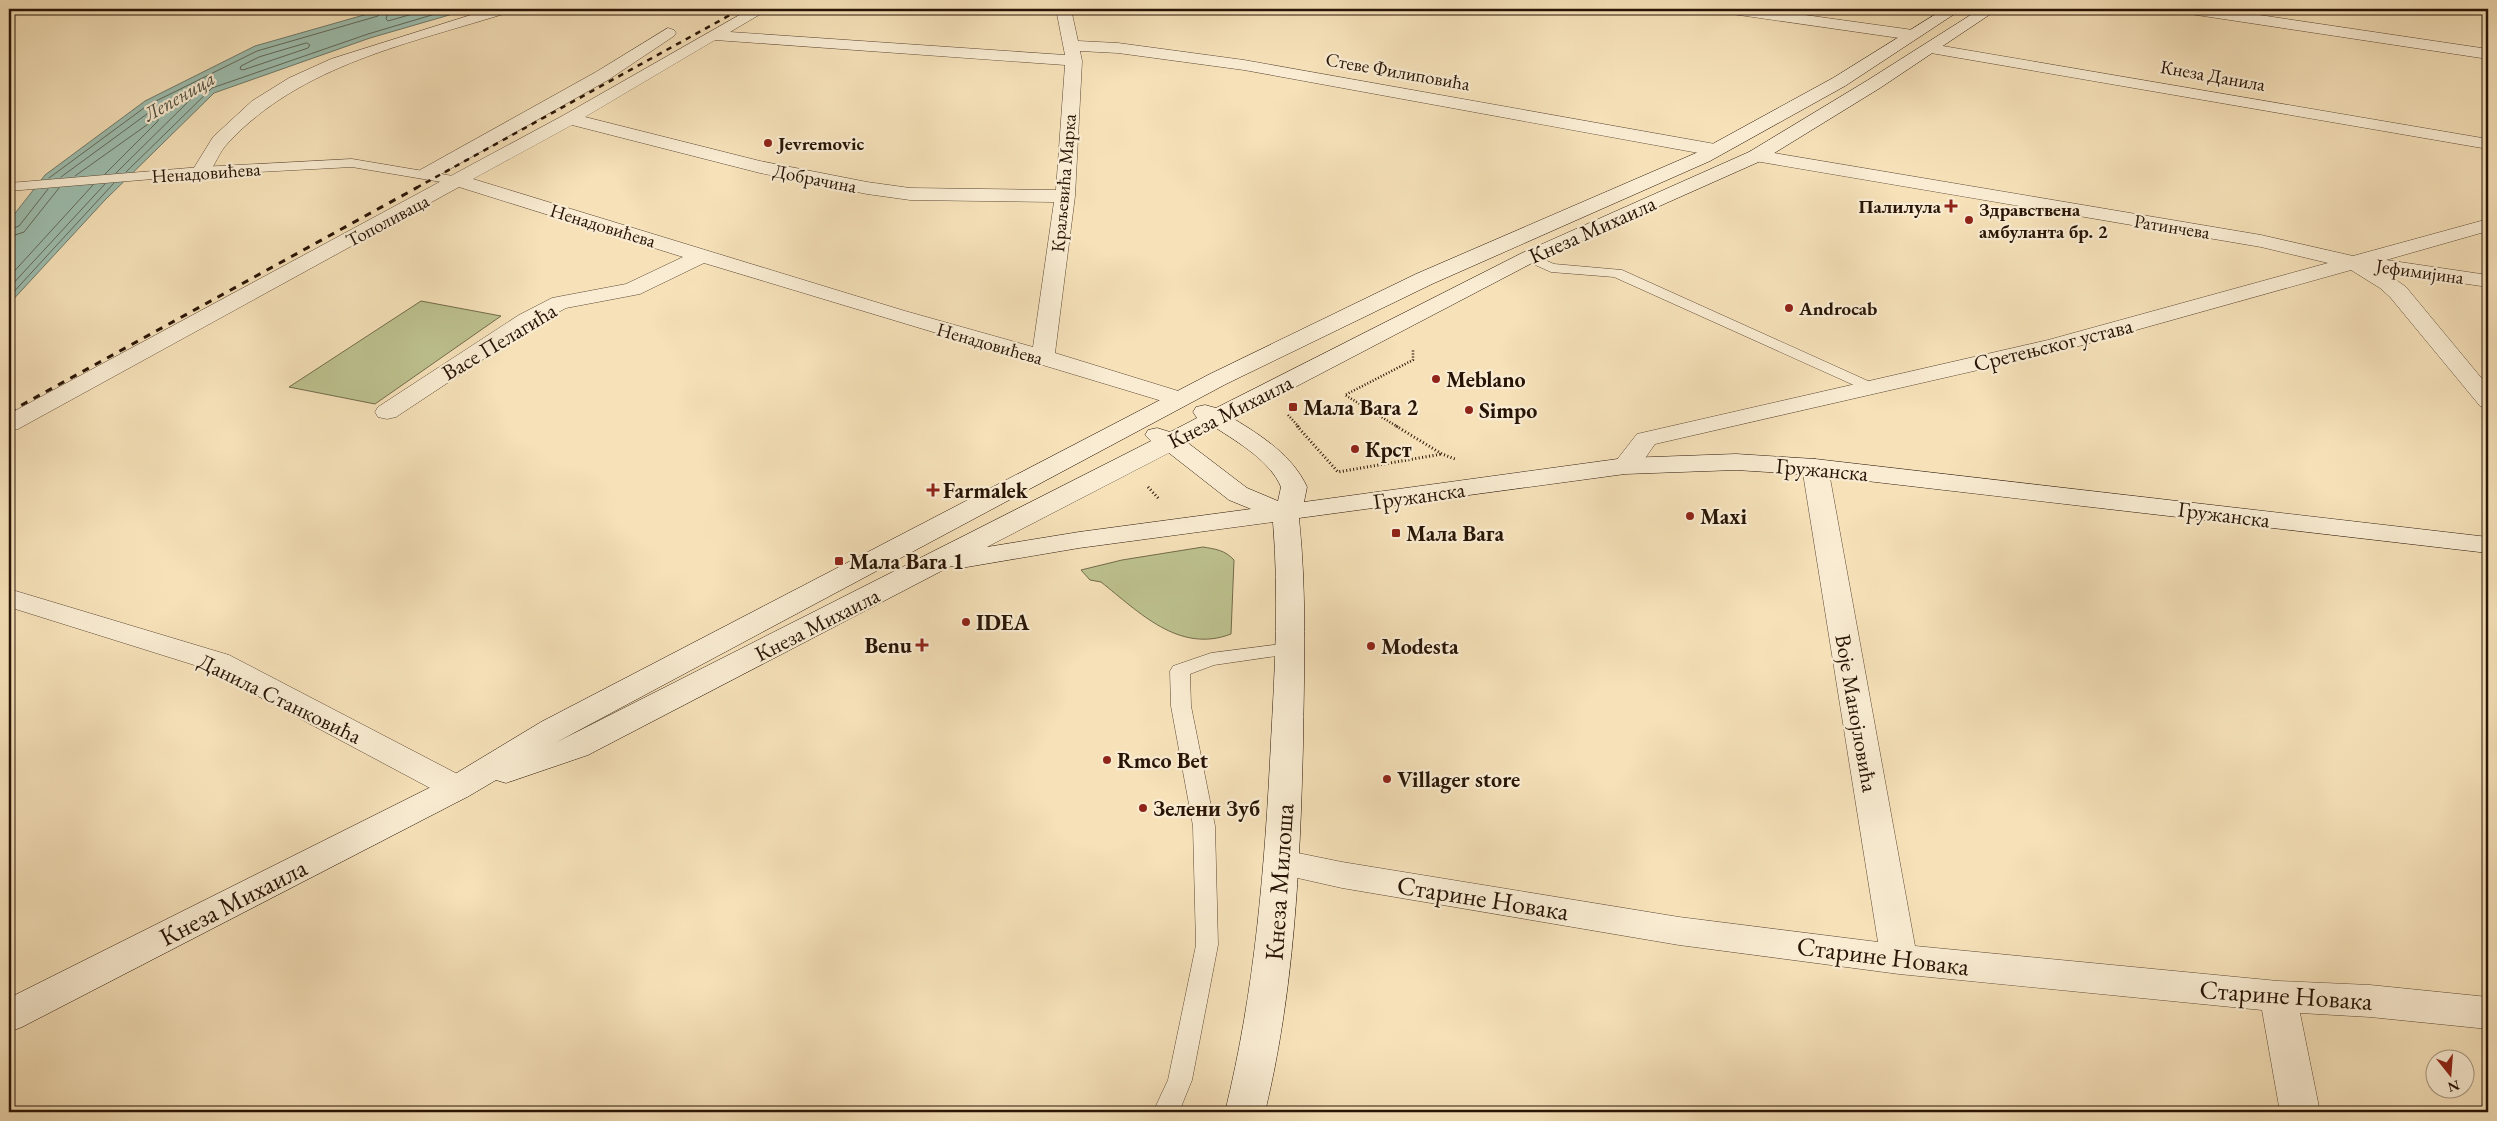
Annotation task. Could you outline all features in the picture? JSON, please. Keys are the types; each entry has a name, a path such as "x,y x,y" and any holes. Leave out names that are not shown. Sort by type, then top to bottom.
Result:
{"street":[{"path":"193,171 219,141 258,105 295,82 337,62 505,9"},
{"name":"Тополиваца","path":"9,424 459,181 570,119 712,34 761,9"},
{"name":"Краљевића Марка","path":"1043,357 1065,196 1073,54 1064,9"},
{"path":"1732,9 1913,36"},
{"name":"Кнеза Михаила","path":"9,1016 457,788 552,730 1180,399 1424,279 1715,150 1839,82 1954,9"},
{"name":"Кнеза Михаила","path":"457,788 576,747 930,567 1120,466 1218,419 1253,399 1529,257 1756,156 1931,48 1990,9"},
{"path":"2190,9 2238,12 2488,54"},
{"name":"Тополиваца","path":"427,174 602,76 668,34"},
{"name":"Стеве Филиповића","path":"712,34 1073,54 1118,48 1244,65 1715,150"},
{"name":"Кнеза Данила","path":"1931,48 2488,144"},
{"name":"Добрачина","path":"570,119 760,167 867,188 910,194 1065,196"},
{"name":"Ратинчева","path":"1756,156 2261,241 2351,262"},
{"name":"Ненадовићева","path":"459,181 897,316 1043,357 1180,399 1218,419"},
{"name":"Сретењског устава","path":"1626,466 1646,439 2053,346 2488,225"},
{"name":"Васе Пелагића","path":"387,412 526,320 560,303 632,289 702,256"},
{"path":"2351,262 2381,279 2398,292 2488,400"},
{"name":"Јефимијина","path":"2351,262 2421,270 2488,281"},
{"path":"1134,423 1171,442 1238,494 1261,505 1285,513 1293,496 1294,488 1291,479 1269,456 1242,434 1218,419"},
{"name":"Гружанска","path":"930,567 1006,551 1626,466 1736,462 1815,467 2488,545"},
{"name":"Воје Манојловића","path":"1815,467 1899,959"},
{"name":"Кнеза Милоша","path":"1245,1112 1266,1021 1283,863 1290,649 1285,513"},
{"name":"Данила Станковића","path":"9,598 218,662 457,788"},
{"name":"Старине Новака","path":"1283,863 1342,875 1679,931 1899,959 2278,996 2370,1001 2488,1012"},
{"path":"2278,996 2300,1112"}],"lane":[{"name":"Ненадовићева","path":"9,187 193,171 352,163 427,174 459,181"},
{"path":"1529,257 1550,268 1617,273 1872,388"},
{"path":"1166,1112 1180,1080 1207,945 1204,826 1180,706 1180,671 1211,659 1290,649"}],"path":[{"path":"1414,340 1413,360 1345,395 1442,454 1502,484"},
{"path":"1253,399 1290,416 1338,472 1442,454"},
{"path":"1120,466 1143,481 1165,507 1177,527"}],"green space":[{"path":"421,301 501,316 375,404 289,387"},
{"path":"1203,547 1216,549 1234,560 1231,634 1212,639 1194,639 1161,627 1130,606 1101,582 1090,580 1081,570 1122,560"}],"water":[{"name":"Лепеница","path":"385,9 470,9 370,38 214,93 105,200 9,304 9,221 45,175 145,101 255,46"}],"railway":[{"path":"416,188 741,9"},
{"path":"9,412 418,187"}],"place":[{"name":"Jevremovic","path":"768,143"},
{"name":"Палилула","path":"1951,206"},
{"name":"Здравствена амбуланта бр. 2","path":"1969,220"},
{"name":"Androcab","path":"1789,308"},
{"name":"Meblano","path":"1436,379"},
{"name":"Мала Вага 2","path":"1293,407"},
{"name":"Simpo","path":"1469,410"},
{"name":"Крст","path":"1355,449"},
{"name":"Farmalek","path":"933,490"},
{"name":"Maxi","path":"1690,516"},
{"name":"Мала Вага","path":"1396,533"},
{"name":"Мала Вага 1","path":"839,561"},
{"name":"IDEA","path":"966,622"},
{"name":"Benu","path":"922,645"},
{"name":"Modesta","path":"1371,646"},
{"name":"Rmco Bet","path":"1107,760"},
{"name":"Villager store","path":"1387,779"},
{"name":"Зелени Зуб","path":"1143,808"}]}
